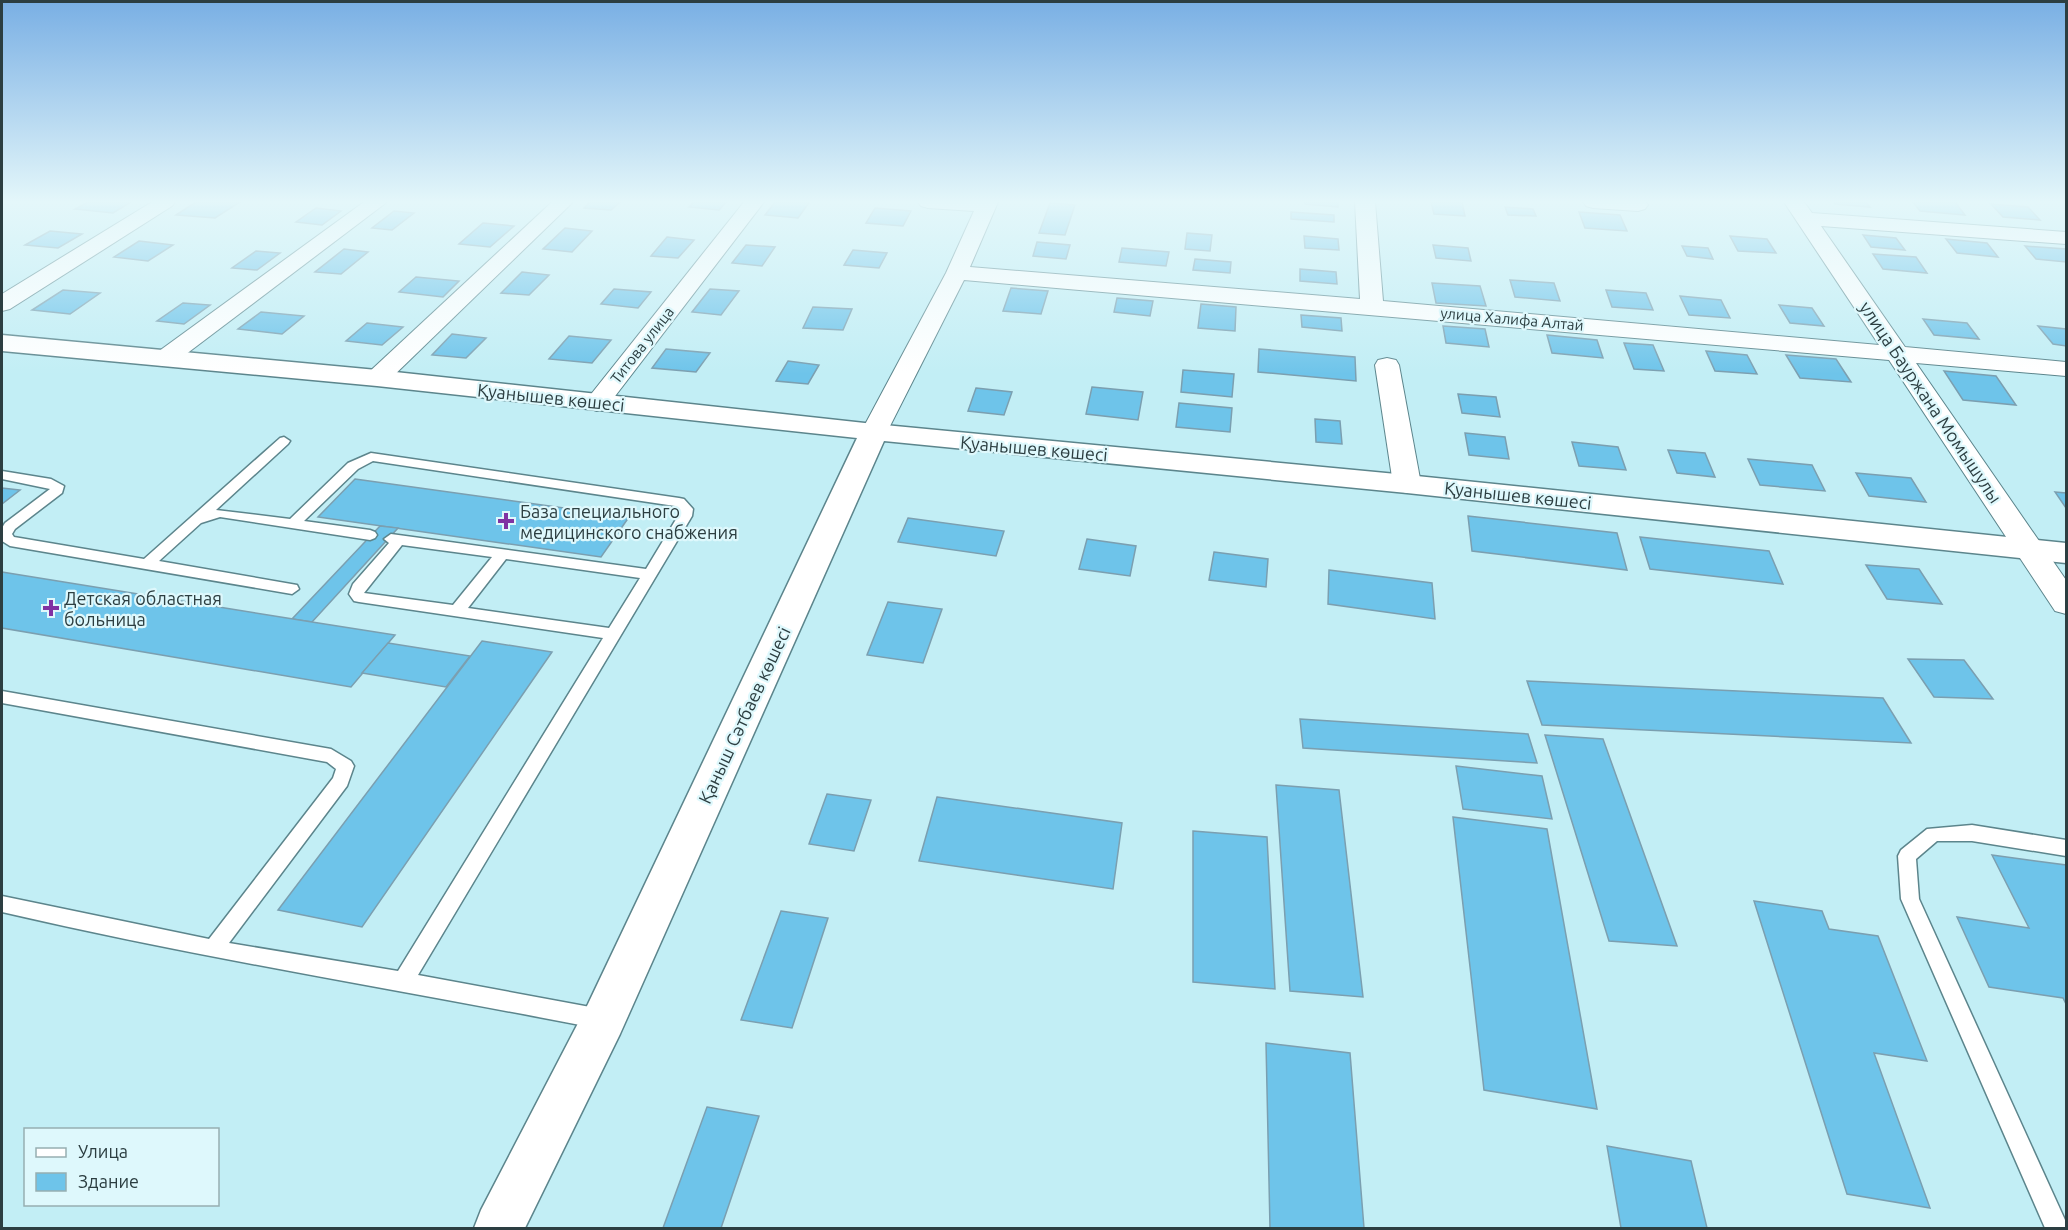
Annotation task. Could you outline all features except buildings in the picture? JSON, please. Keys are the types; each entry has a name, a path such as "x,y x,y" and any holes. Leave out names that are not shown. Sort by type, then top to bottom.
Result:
{"street":[{"path":"2,304 73,259"},
{"path":"164,359 299,259"},
{"path":"377,378 502,259"},
{"name":"Титова улица","path":"597,403 709,259"},
{"name":"Қаныш Сәтбаев көшесі","path":"499,1228 604,1019 874,432 963,259"},
{"path":"1369,259 1372,307"},
{"name":"улица Бауржана Момышулы","path":"1834,259 2067,603"},
{"name":"улица Халифа Алтай","path":"957,273 1372,307 2067,369"},
{"name":"Қуанышев көшесі","path":"2,343 377,378 874,432 1407,484 2067,553"},
{"path":"1387,364 1407,484"}],"lane":[{"path":"146,565 284,441"},
{"path":"294,523 353,466 371,457 679,502 686,509 685,516 403,981"},
{"path":"2,474 57,486 57,489 10,526 4,535 10,541 292,589"},
{"path":"196,520 220,513 370,536"},
{"path":"614,634 359,597 356,594 394,539 650,574"},
{"path":"457,611 503,554"},
{"path":"2,696 331,756 345,766 341,781 213,948"},
{"path":"2057,1228 1910,899 1907,856 1933,834 1972,833 2067,848"},
{"path":"2,904 213,948 604,1019"}],"place":[{"name":"База специального медицинского снабжения","path":"506,521"},
{"name":"Детская областная больница","path":"51,608"}]}
